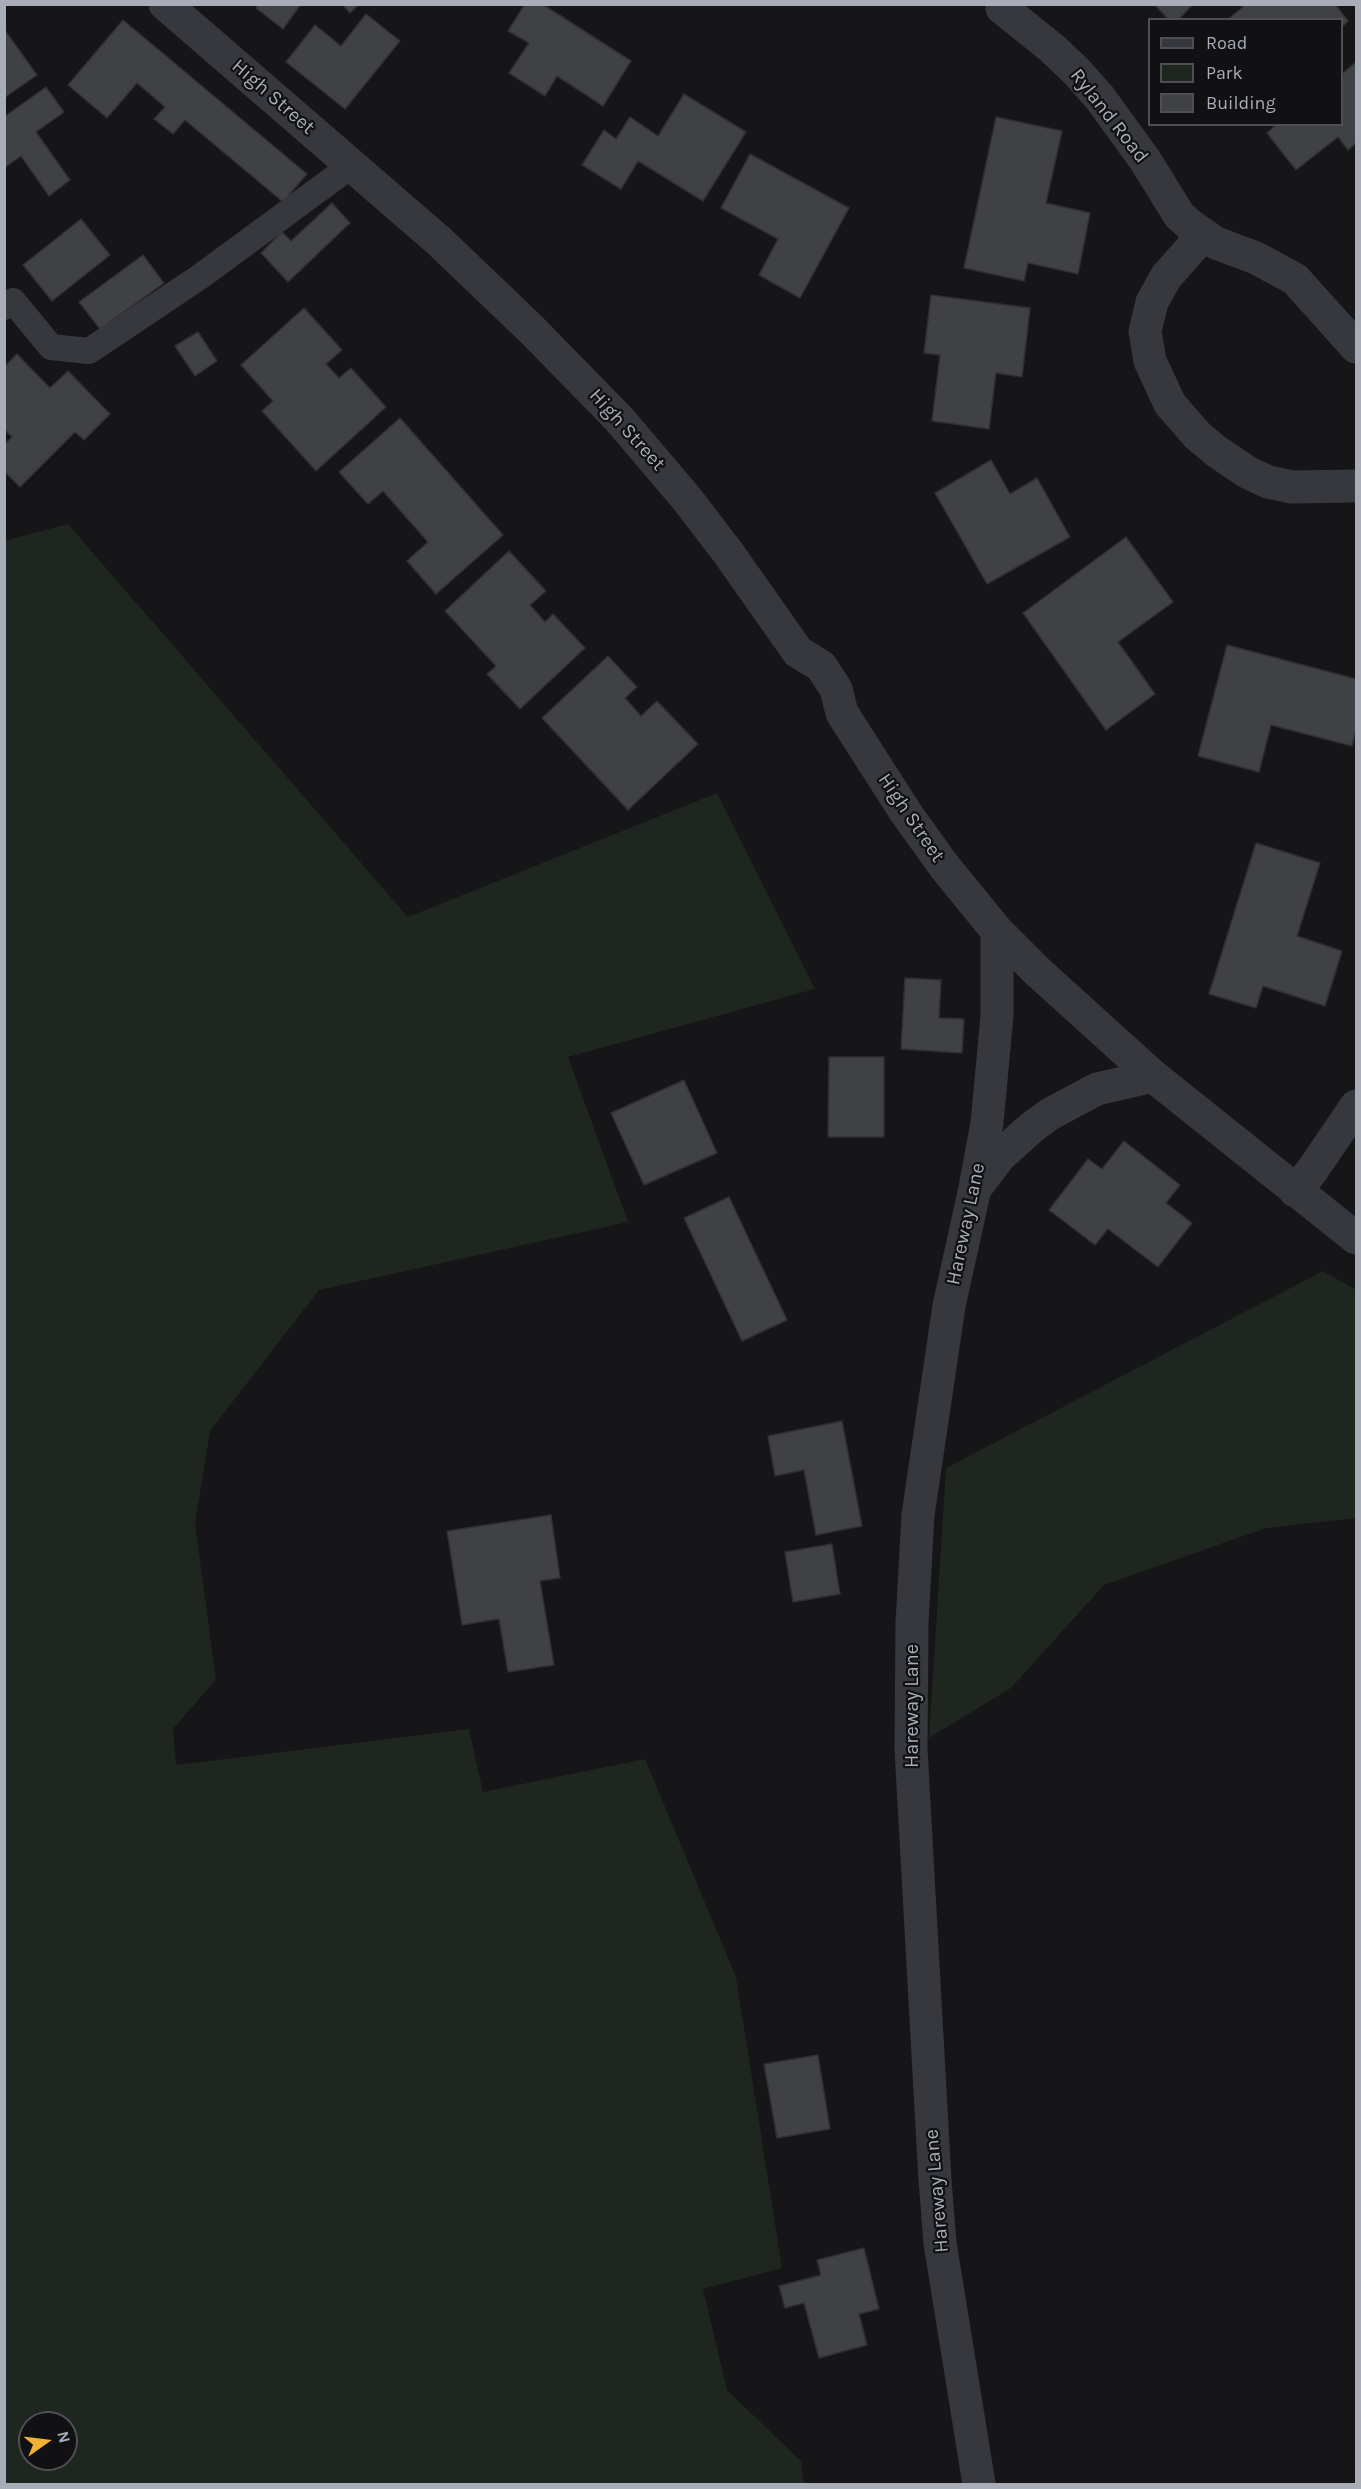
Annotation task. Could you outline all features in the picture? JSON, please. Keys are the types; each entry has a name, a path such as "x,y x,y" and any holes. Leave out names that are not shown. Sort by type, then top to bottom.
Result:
{"street":[{"name":"High Street","path":"165,4 439,241 531,329 655,459 729,554 798,652 821,666 836,689 842,713 906,813 944,867 997,931 1037,971 1153,1076 1356,1238"},
{"name":"Ryland Road","path":"1002,9 1053,49 1100,98 1145,160 1179,215 1203,235 1235,251 1266,262 1295,279 1356,347"},
{"path":"1203,235 1166,277 1152,302 1145,331 1150,361 1170,404 1197,435 1247,472 1268,482 1293,487 1356,486"},
{"name":"Hareway Lane","path":"979,2484 940,2243 934,2180 911,1749 912,1623 918,1515 949,1306 987,1124 997,1016 997,931"},
{"path":"975,1188 1000,1156 1030,1128 1050,1114 1097,1089 1153,1076"},
{"path":"1295,1191 1311,1172 1356,1106"}],"lane":[{"path":"4,307 13,301 51,347 89,351 201,276 352,165"}],"green space":[{"path":"68,524 408,917 717,793 815,989 568,1057 628,1222 319,1290 210,1431 195,1524 216,1679 173,1729 176,1765 469,1729 483,1792 645,1759 736,1977 782,2268 703,2289 727,2390 801,2461 804,2484 5,2484 4,541"},
{"path":"1323,1271 1356,1290 1356,1518 1266,1528 1104,1585 1011,1688 929,1738 946,1468"}],"building":[{"path":"259,4 301,4 283,29 256,8"},
{"path":"342,4 359,4 350,13"},
{"path":"525,4 542,4 631,61 603,106 557,76 545,96 509,73 529,43 508,31"},
{"path":"1154,4 1193,4 1180,18 1167,18"},
{"path":"1241,4 1335,4 1348,21 1343,26 1343,18 1229,18 1243,7"},
{"path":"366,14 400,41 345,109 286,62 315,25 341,46"},
{"path":"123,20 307,174 283,202 185,120 173,134 154,119 165,107 137,83 107,118 68,85"},
{"path":"4,29 37,75 4,98"},
{"path":"1356,62 1356,143 1348,150 1338,137 1296,170 1267,133 1275,126 1343,126 1343,73"},
{"path":"46,87 64,112 36,132 70,180 49,196 21,156 4,168 4,117"},
{"path":"684,94 746,132 703,201 638,161 621,189 582,165 604,130 616,139 630,117 658,136"},
{"path":"996,117 1062,131 1046,203 1090,213 1078,274 1028,263 1024,281 964,268"},
{"path":"750,154 849,208 800,298 759,275 778,239 721,208"},
{"path":"332,203 350,223 288,282 261,253 282,232 291,241"},
{"path":"81,219 110,255 52,301 23,265"},
{"path":"143,255 164,283 100,329 79,302"},
{"path":"931,295 1030,308 1022,377 996,373 989,429 932,421 940,355 924,353"},
{"path":"304,308 342,350 326,364 339,378 351,368 386,407 316,471 262,411 273,401 241,365"},
{"path":"198,332 217,361 195,376 175,346"},
{"path":"17,354 50,388 68,371 110,414 84,440 75,432 20,487 4,471 4,445 12,437 4,429 4,367"},
{"path":"400,418 503,535 436,594 407,561 428,542 383,491 368,504 339,472"},
{"path":"991,460 1010,494 1037,478 1070,537 987,584 935,493"},
{"path":"1126,537 1173,602 1118,642 1155,694 1106,730 1023,613"},
{"path":"509,551 546,591 530,605 545,622 553,614 585,648 520,709 487,674 496,666 445,611"},
{"path":"1227,645 1356,679 1356,729 1352,746 1271,725 1259,772 1198,756"},
{"path":"608,656 637,687 625,698 641,716 657,701 698,744 628,810 542,718"},
{"path":"1256,843 1320,863 1297,936 1342,951 1325,1006 1263,986 1256,1008 1209,994"},
{"path":"905,978 941,980 939,1018 964,1019 962,1053 901,1049"},
{"path":"829,1057 884,1057 884,1137 828,1137"},
{"path":"684,1080 717,1153 644,1185 611,1113"},
{"path":"1124,1141 1180,1185 1166,1203 1192,1223 1158,1267 1108,1229 1095,1245 1049,1210 1088,1159 1102,1169"},
{"path":"729,1197 787,1320 742,1341 684,1218"},
{"path":"842,1421 862,1526 816,1535 804,1470 775,1476 768,1436"},
{"path":"551,1515 560,1578 540,1581 554,1665 508,1672 499,1619 462,1625 447,1531"},
{"path":"832,1544 840,1594 793,1602 785,1552"},
{"path":"818,2055 830,2129 777,2138 764,2064"},
{"path":"864,2248 879,2309 859,2314 867,2345 819,2358 804,2303 785,2308 779,2286 821,2275 817,2260"}]}
